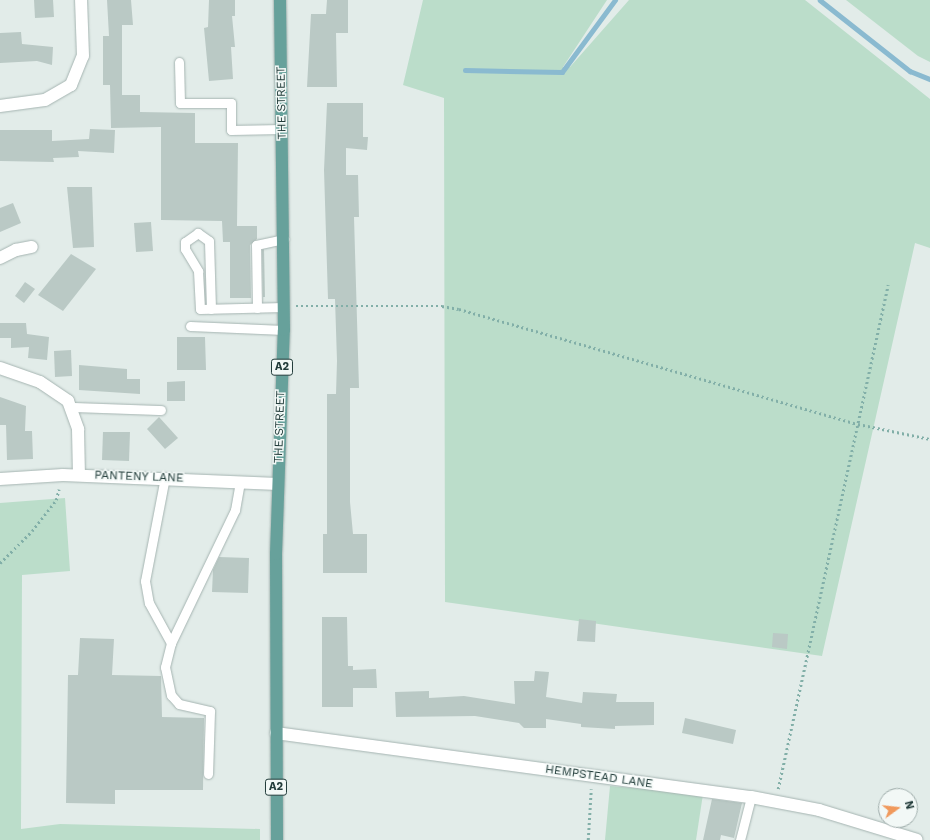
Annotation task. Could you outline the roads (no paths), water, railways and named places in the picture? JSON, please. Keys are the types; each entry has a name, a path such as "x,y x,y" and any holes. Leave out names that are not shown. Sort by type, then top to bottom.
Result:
{"main road":[{"name":"THE STREET","path":"276,733 278,484 284,330 280,0"},
{"name":"A2","path":"276,733 277,840"}],"street":[{"path":"0,106 45,100 71,85 83,56 81,0"},
{"path":"0,258 16,250 32,247"},
{"path":"0,368 40,382 57,392 71,407 78,429 79,476"},
{"name":"PANTENY LANE","path":"0,479 63,475 165,477 240,483 278,484"},
{"name":"HEMPSTEAD LANE","path":"276,733 751,797 775,803 819,810 917,840"}],"lane":[{"path":"179,62 180,103 231,103 231,130 282,129"},
{"path":"211,309 209,241 198,233 185,242 185,248 198,271 200,309 211,309 257,308 284,307"},
{"path":"257,308 256,244 284,239"},
{"path":"190,326 284,330"},
{"path":"71,407 161,410"},
{"path":"165,477 145,581 149,604 172,643"},
{"path":"208,774 210,711 179,704 171,695 165,667 172,643 235,510 240,483"},
{"path":"740,840 751,797"}],"waterway":[{"path":"465,70 562,72 615,0"},
{"path":"820,0 910,71 930,79"}]}
